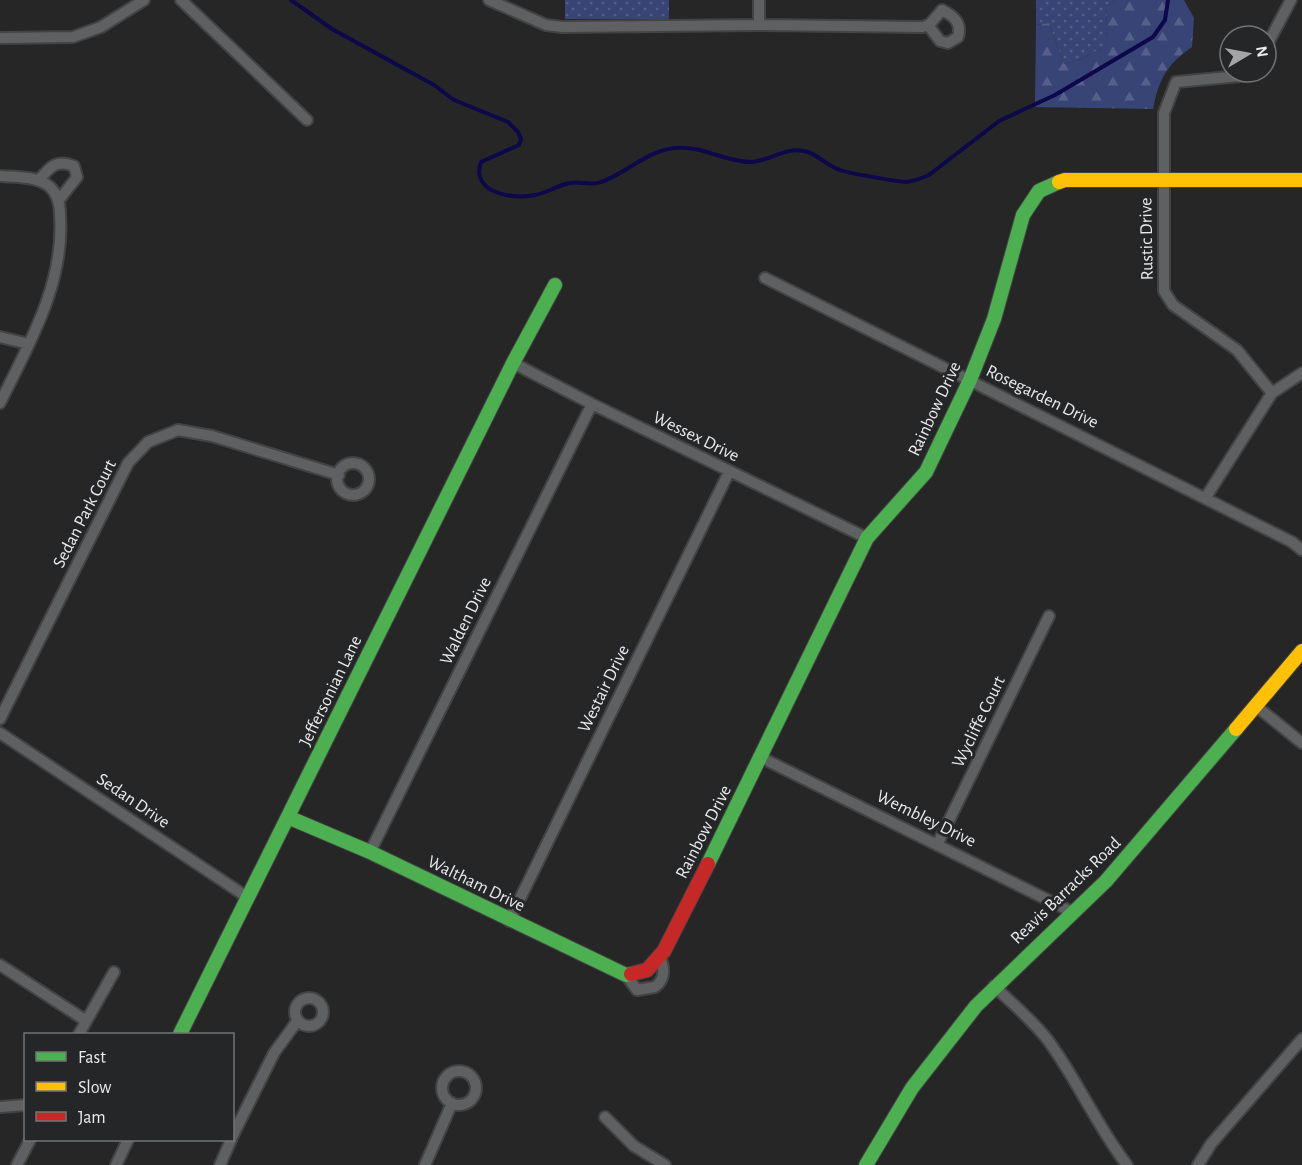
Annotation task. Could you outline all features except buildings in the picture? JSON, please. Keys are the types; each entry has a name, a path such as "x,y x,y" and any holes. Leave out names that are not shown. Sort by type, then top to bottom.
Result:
{"street":[{"path":"0,38 74,37 101,27 144,0"},
{"path":"181,0 307,120"},
{"path":"489,0 546,26 562,27 759,25 922,27 928,25 943,5 957,21 960,31 958,37 948,43 940,41 928,25"},
{"path":"759,0 759,25"},
{"path":"1278,24 1291,0"},
{"name":"Rustic Drive","path":"1218,78 1176,82 1164,113 1162,180 1164,291 1180,311 1237,350 1272,393"},
{"path":"39,180 53,164 65,162 74,166 77,177 59,200"},
{"path":"0,176 39,180 51,187 59,200 61,228 57,271 28,344 0,403"},
{"name":"Rainbow Drive","path":"660,956 663,965 663,979 655,987 637,990 626,975 647,970 660,956 762,758 867,538 926,472 970,380 994,319 1023,215 1039,191 1065,180 1302,180"},
{"name":"Rosegarden Drive","path":"765,278 1206,497 1302,549"},
{"name":"Jeffersonian Lane","path":"181,1033 247,897 290,818 513,363 555,285"},
{"path":"0,338 28,344"},
{"name":"Wessex Drive","path":"513,363 729,472 867,538"},
{"path":"1206,497 1272,393 1302,373"},
{"name":"Walden Drive","path":"370,852 592,404"},
{"name":"Sedan Park Court","path":"0,719 128,464 148,442 178,430 212,436 339,475"},
{"name":"Westair Drive","path":"509,921 729,472"},
{"name":"Wycliffe Court","path":"938,843 1049,616"},
{"name":"Reavis Barracks Road","path":"866,1165 912,1088 951,1036 994,986 1074,913 1138,846 1302,651"},
{"path":"1256,706 1302,743"},
{"name":"Sedan Drive","path":"0,732 247,897"},
{"name":"Wembley Drive","path":"762,758 938,843 1074,913"},
{"name":"Waltham Drive","path":"290,818 370,852 509,921 626,975"},
{"path":"0,965 85,1020"},
{"path":"80,1033 85,1020 114,972"},
{"path":"994,986 1046,1037 1073,1077 1089,1109 1127,1165"},
{"path":"234,1134 274,1053 298,1020"},
{"path":"1198,1165 1211,1144 1302,1039"},
{"path":"425,1165 452,1103"},
{"path":"0,1107 24,1104"},
{"path":"605,1117 634,1146 665,1165"},
{"path":"17,1165 29,1141"},
{"path":"116,1165 128,1141"},
{"path":"220,1165 231,1141"}],"green space":[{"path":"565,0 669,0 669,19 565,19"},
{"path":"1036,0 1116,0 1107,6 1106,46 1081,59 1064,64 1049,23 1036,25"},
{"path":"1116,0 1184,0 1194,18 1192,47 1165,73 1153,109 1035,107 1036,25 1049,23 1064,64 1081,59 1106,46 1107,6"}],"waterway":[{"path":"291,0 332,29 434,85 454,100 508,122 518,132 521,139 519,145 481,162 479,173 482,181 496,192 516,196 539,194 570,183 601,182 655,153 675,148 694,149 751,162 800,150 845,171 902,182 916,180 929,175 999,121 1055,95 1153,37 1165,20 1168,0"}],"traffic: fast":[{"path":"708,864 867,538 926,472 970,380 994,319 1023,215 1039,191 1059,182"},
{"path":"180,1033 513,363 555,285"},
{"path":"866,1165 912,1088 976,1006 1106,881 1236,729"},
{"path":"290,818 370,852 626,975 631,974"}],"traffic: slow":[{"path":"1059,182 1065,180 1302,180"},
{"path":"1236,729 1302,651"}],"traffic: jam":[{"path":"631,974 647,970 664,951 708,864"}]}
